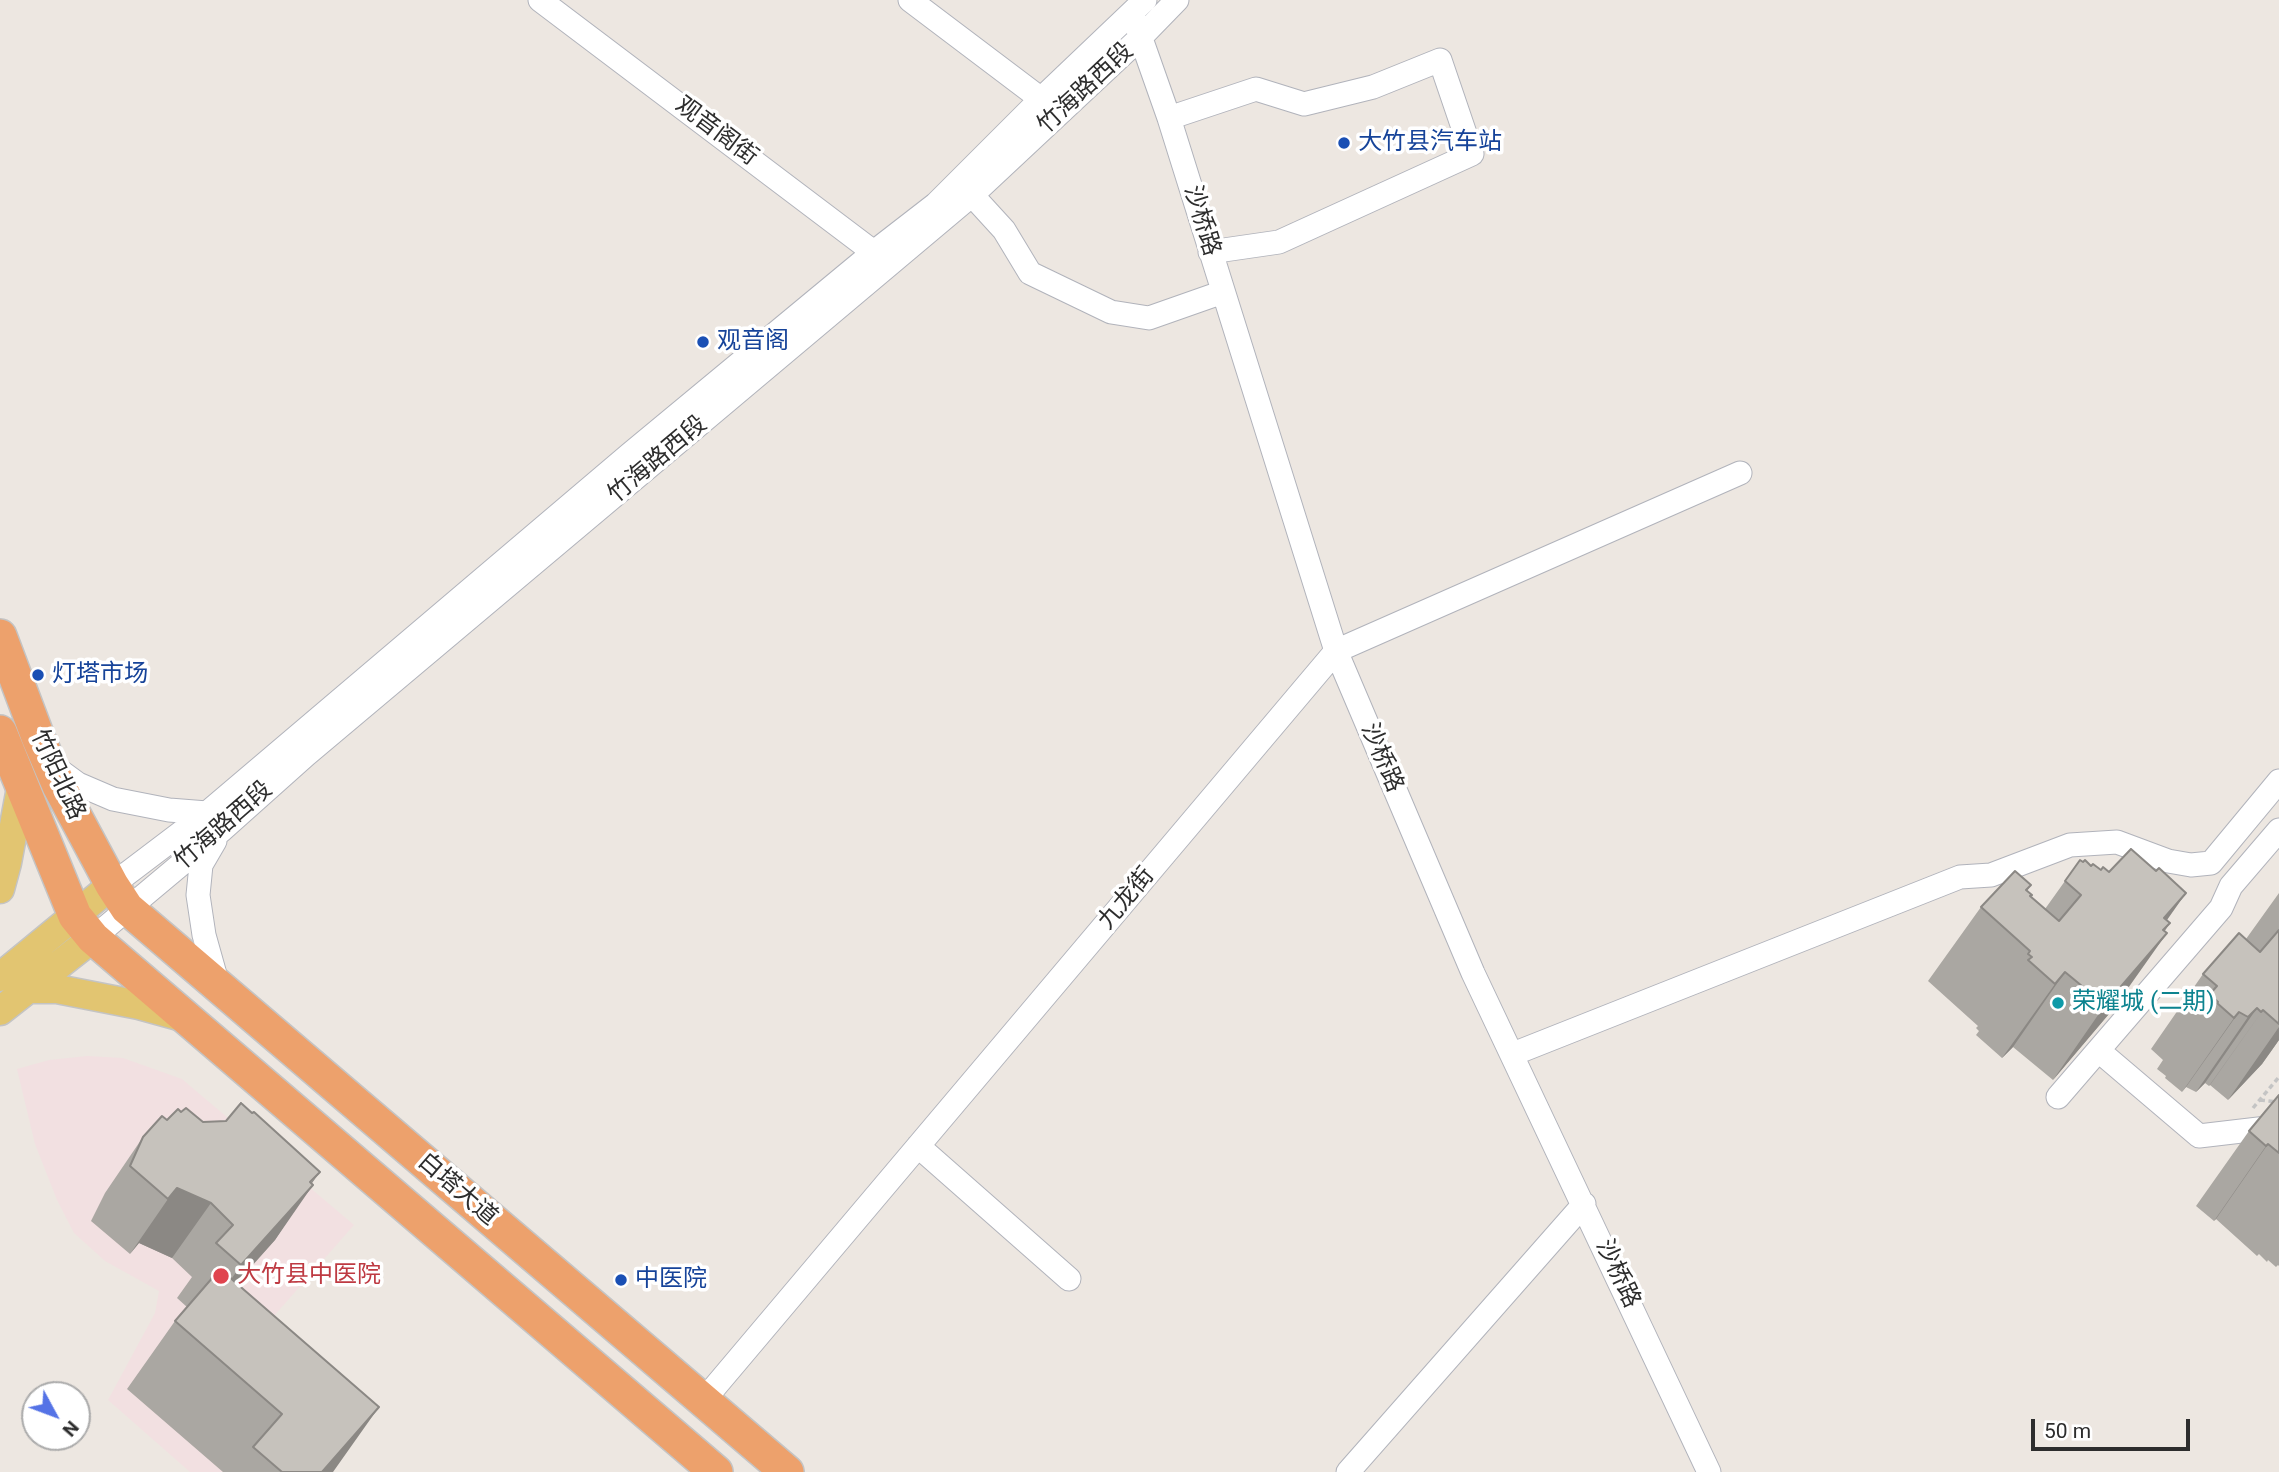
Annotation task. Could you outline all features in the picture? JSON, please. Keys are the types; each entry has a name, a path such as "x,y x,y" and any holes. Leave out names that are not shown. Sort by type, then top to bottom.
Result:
{"highway":[{"name":"竹阳北路","path":"0,636 49,763 120,897"},
{"name":"竹阳北路","path":"0,732 21,788 84,927"},
{"name":"白塔大道","path":"120,897 218,985 787,1472"},
{"name":"白塔大道","path":"84,927 186,1018 716,1472"}],"main road":[{"path":"0,889 21,788"},
{"path":"0,1011 28,989 84,927 120,897"},
{"path":"0,977 84,927"},
{"path":"28,989 57,989 139,1005 186,1018"}],"street":[{"name":"观音阁街","path":"540,0 882,258"},
{"path":"910,0 1041,99"},
{"name":"竹海路西段","path":"120,897 206,813 630,454 882,258 972,195 1177,0"},
{"name":"竹海路西段","path":"120,897 222,830 882,258 1041,99 1139,7"},
{"name":"沙桥路","path":"1139,7 1141,37 1336,651 1473,973 1709,1472"},
{"path":"1168,118 1256,89 1304,104 1373,87 1440,61 1472,155 1279,242 1210,252"},
{"path":"972,195 1004,230 1030,273 1111,312 1149,318 1223,292"},
{"path":"1336,651 1740,473"},
{"name":"九龙街","path":"703,1401 1336,651"},
{"path":"49,763 78,784 113,799 169,810 206,813"},
{"path":"1513,1054 1960,877 1991,875 2070,845 2117,842 2168,861 2192,866 2211,863 2279,780"},
{"path":"218,985 204,935 198,895 201,865 222,830"},
{"path":"2058,1097 2221,908 2231,886 2279,830"},
{"path":"2099,1051 2199,1136 2267,1128 2279,1139"},
{"path":"918,1146 1069,1279"},
{"path":"1349,1472 1584,1205"}],"path":[{"path":"2231,1133 2279,1077"},
{"path":"2260,1100 2279,1100"}],"shaded area":[{"name":"大竹县中医院","path":"87,1056 123,1058 182,1079 354,1225 266,1325 184,1345 333,1472 190,1472 108,1400 155,1313 159,1291 105,1261 74,1233 57,1200 35,1144 17,1069 49,1060"}],"building":[{"path":"2131,849 2156,871 2159,868 2186,893 2164,918 2170,923 2163,930 2167,933 2105,1005 2065,972 2055,984 2028,960 2032,957 2028,954 2030,951 1981,907 2015,871 2031,885 2026,890 2032,895 2030,896 2059,921 2081,895 2065,881 2080,860 2085,860 2101,870 2103,867 2109,872"},
{"path":"2279,930 2279,1024 2257,1008 2248,1017 2239,1012 2234,1018 2210,994 2217,986 2203,974 2239,933 2260,952"},
{"path":"2279,1095 2279,1153 2249,1131"},
{"path":"241,1103 320,1172 310,1182 313,1185 241,1265 216,1243 233,1225 211,1203 177,1188 168,1199 130,1166 143,1137 162,1116 167,1120 178,1109 181,1112 186,1108 203,1122 226,1121"},
{"path":"220,1269 379,1407 322,1472 282,1472 253,1447 282,1414 175,1321"}],"place":[{"name":"大竹县汽车站","path":"1344,143"},
{"name":"观音阁","path":"703,342"},
{"name":"灯塔市场","path":"38,675"},
{"name":"荣耀城 (二期)","path":"2058,1003"},
{"name":"大竹县中医院","path":"221,1276"},
{"name":"中医院","path":"621,1280"}]}
